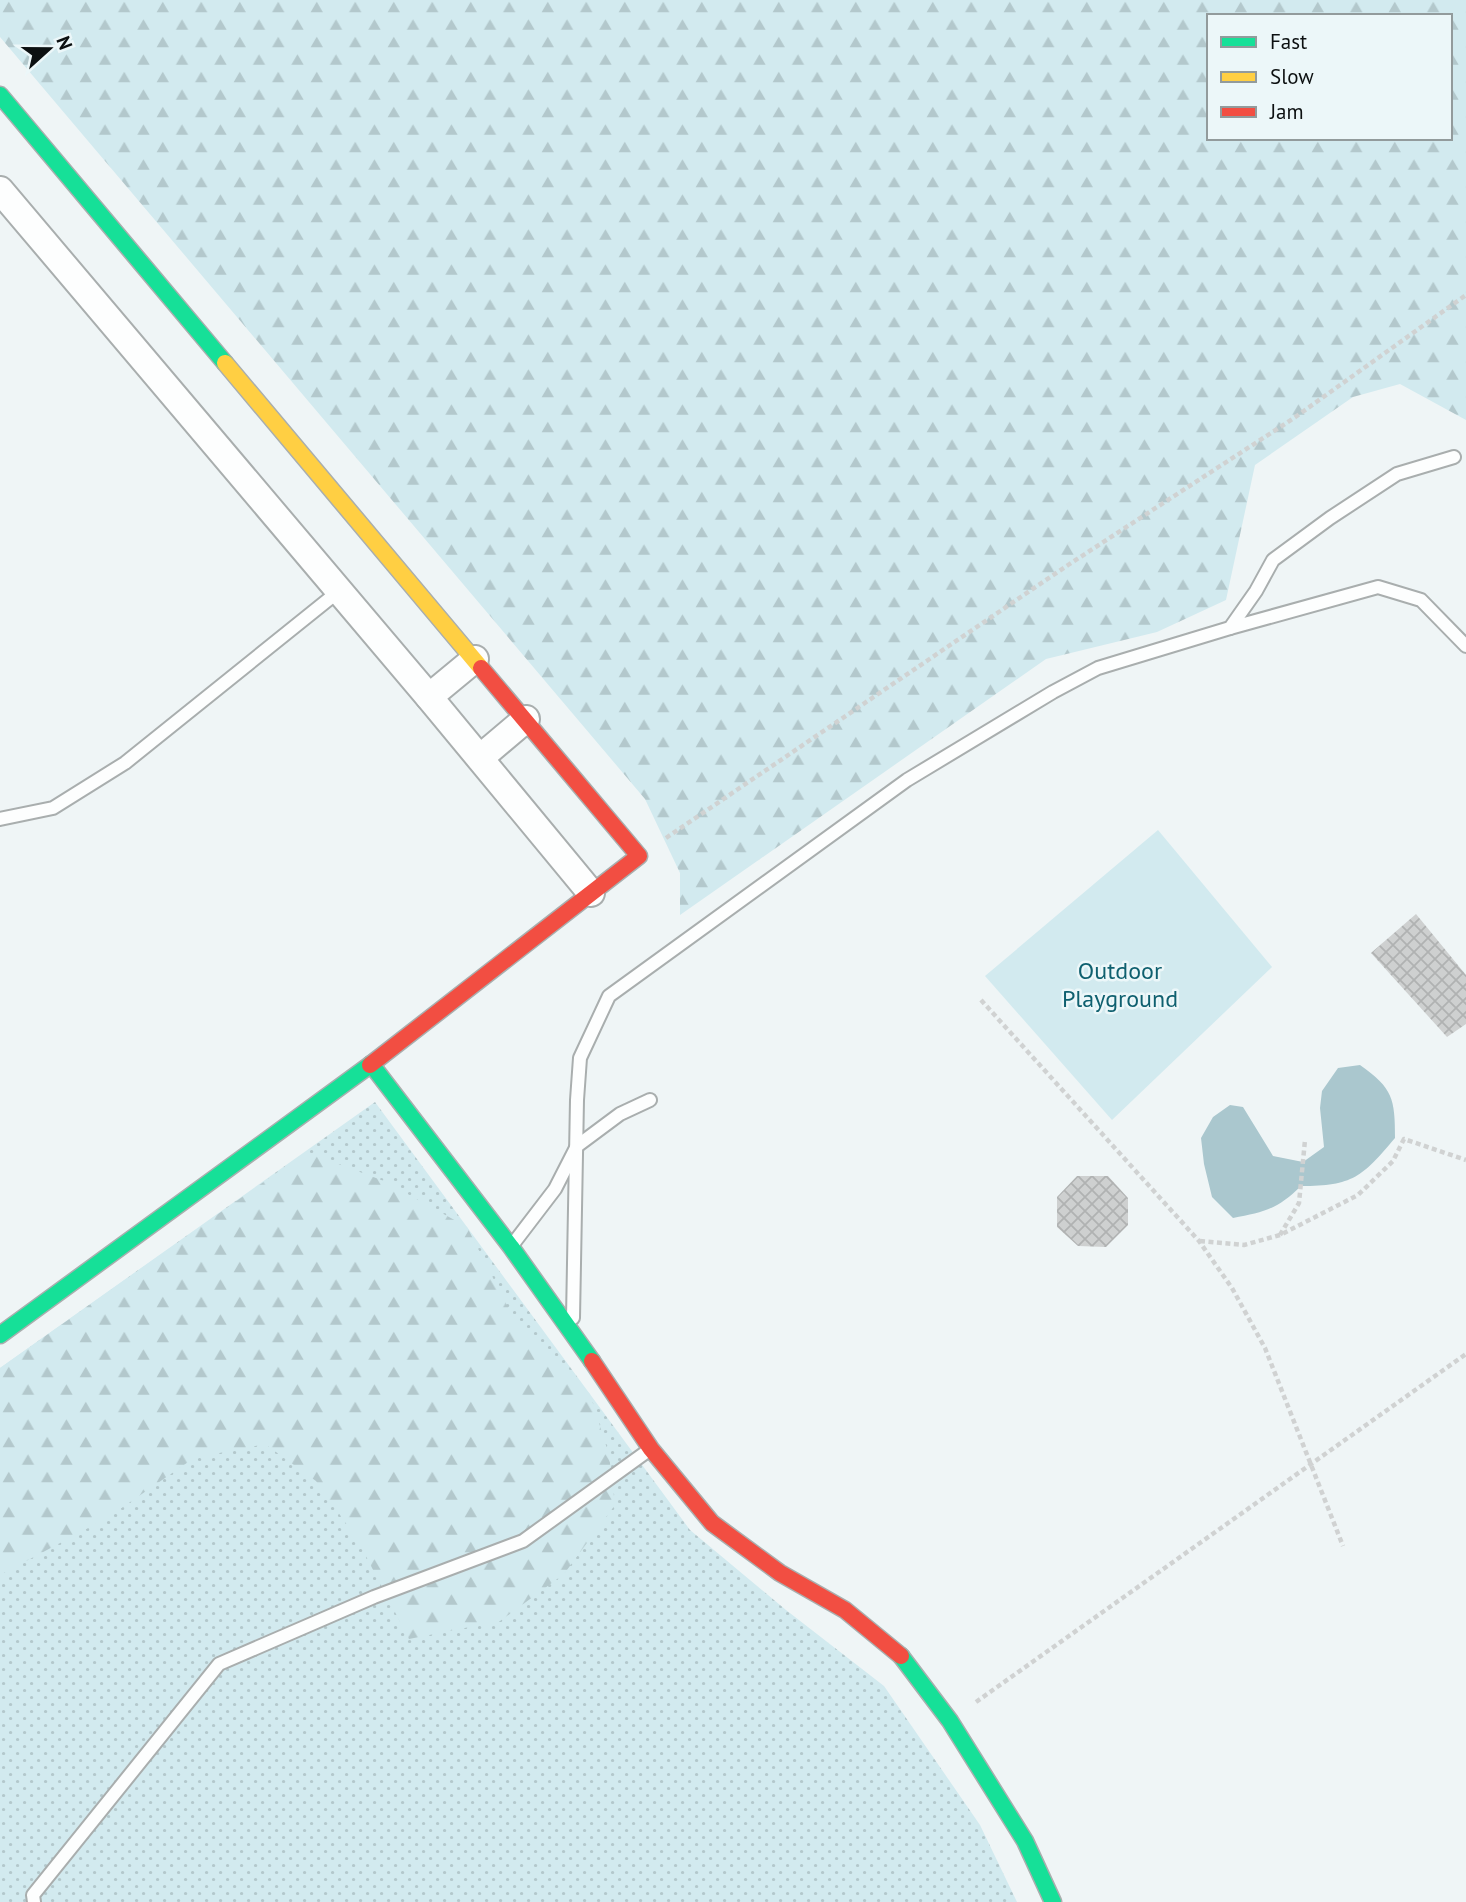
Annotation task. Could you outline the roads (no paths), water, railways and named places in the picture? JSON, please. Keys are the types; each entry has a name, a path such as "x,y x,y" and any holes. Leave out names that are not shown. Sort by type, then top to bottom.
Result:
{"street":[{"path":"0,95 639,856 372,1065 0,1335"},
{"path":"0,190 429,697 591,894"},
{"path":"429,697 475,659"},
{"path":"480,758 526,719"},
{"path":"372,1065 511,1247 651,1449 712,1523 780,1573 845,1610 905,1660 950,1721 1025,1840 1053,1902"}],"lane":[{"path":"1230,628 1256,591 1273,560 1397,474 1454,457"},
{"path":"573,1333 580,1058 609,996 907,780 1098,668 1378,587 1421,600 1466,646"},
{"path":"0,819 53,808 125,763 340,591"},
{"path":"511,1247 555,1189 577,1146 620,1114 650,1100"},
{"path":"34,1902 33,1895 219,1664 374,1597 523,1541 651,1449"}],"park label":[{"name":"Outdoor Playground","path":"1120,984"}]}
